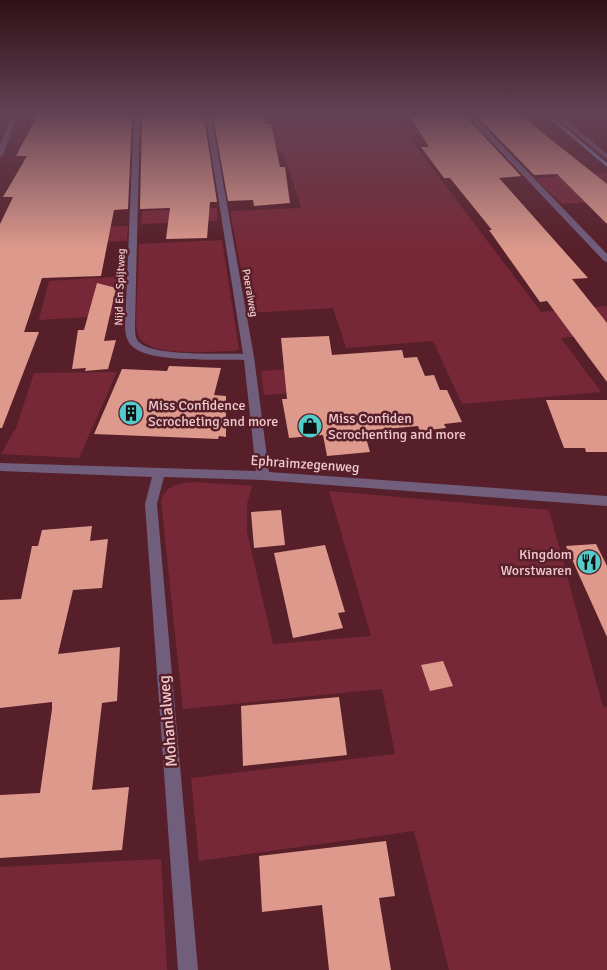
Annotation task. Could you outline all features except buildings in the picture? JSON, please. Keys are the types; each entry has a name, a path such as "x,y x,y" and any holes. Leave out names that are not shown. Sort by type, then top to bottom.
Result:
{"street":[{"name":"Nijd En Spijtweg","path":"136,159 130,326 133,341 138,347 165,354 249,357"},
{"name":"Poeraiweg","path":"216,159 249,357 263,476"},
{"path":"511,159 607,259"},
{"name":"Ephraimzegenweg","path":"0,467 263,476 607,501"},
{"name":"Mohanlalweg","path":"159,472 151,504 188,970"}],"shaded area":[{"path":"286,159 426,159 541,312 607,306 607,333 561,338 601,392 462,404 433,341 346,348 333,308 249,313 230,211 301,208"},
{"path":"607,173 607,201 562,204 535,178"},
{"path":"217,208 217,221 141,224 142,211"},
{"path":"128,226 127,241 56,243 59,228"},
{"path":"222,240 239,349 235,351 173,351 150,346 142,341 138,335 136,323 139,244"},
{"path":"127,276 123,315 39,320 49,281"},
{"path":"347,365 353,388 264,395 261,371"},
{"path":"117,372 79,458 1,454 16,428 34,373"},
{"path":"198,482 252,486 247,504 247,532 273,644 371,636 329,491 549,510 603,707 607,707 607,970 449,970 414,831 199,861 191,778 395,754 382,689 183,709 161,501 171,487"},
{"path":"161,859 167,970 0,970 0,867"}],"waterway":[{"path":"599,159 607,166"}],"place":[{"name":"Miss Confidence Scrocheting and more","path":"131,413"},
{"name":"Miss Confiden Scrochenting and more","path":"310,426"},
{"name":"Kingdom Worstwaren","path":"589,562"}]}
